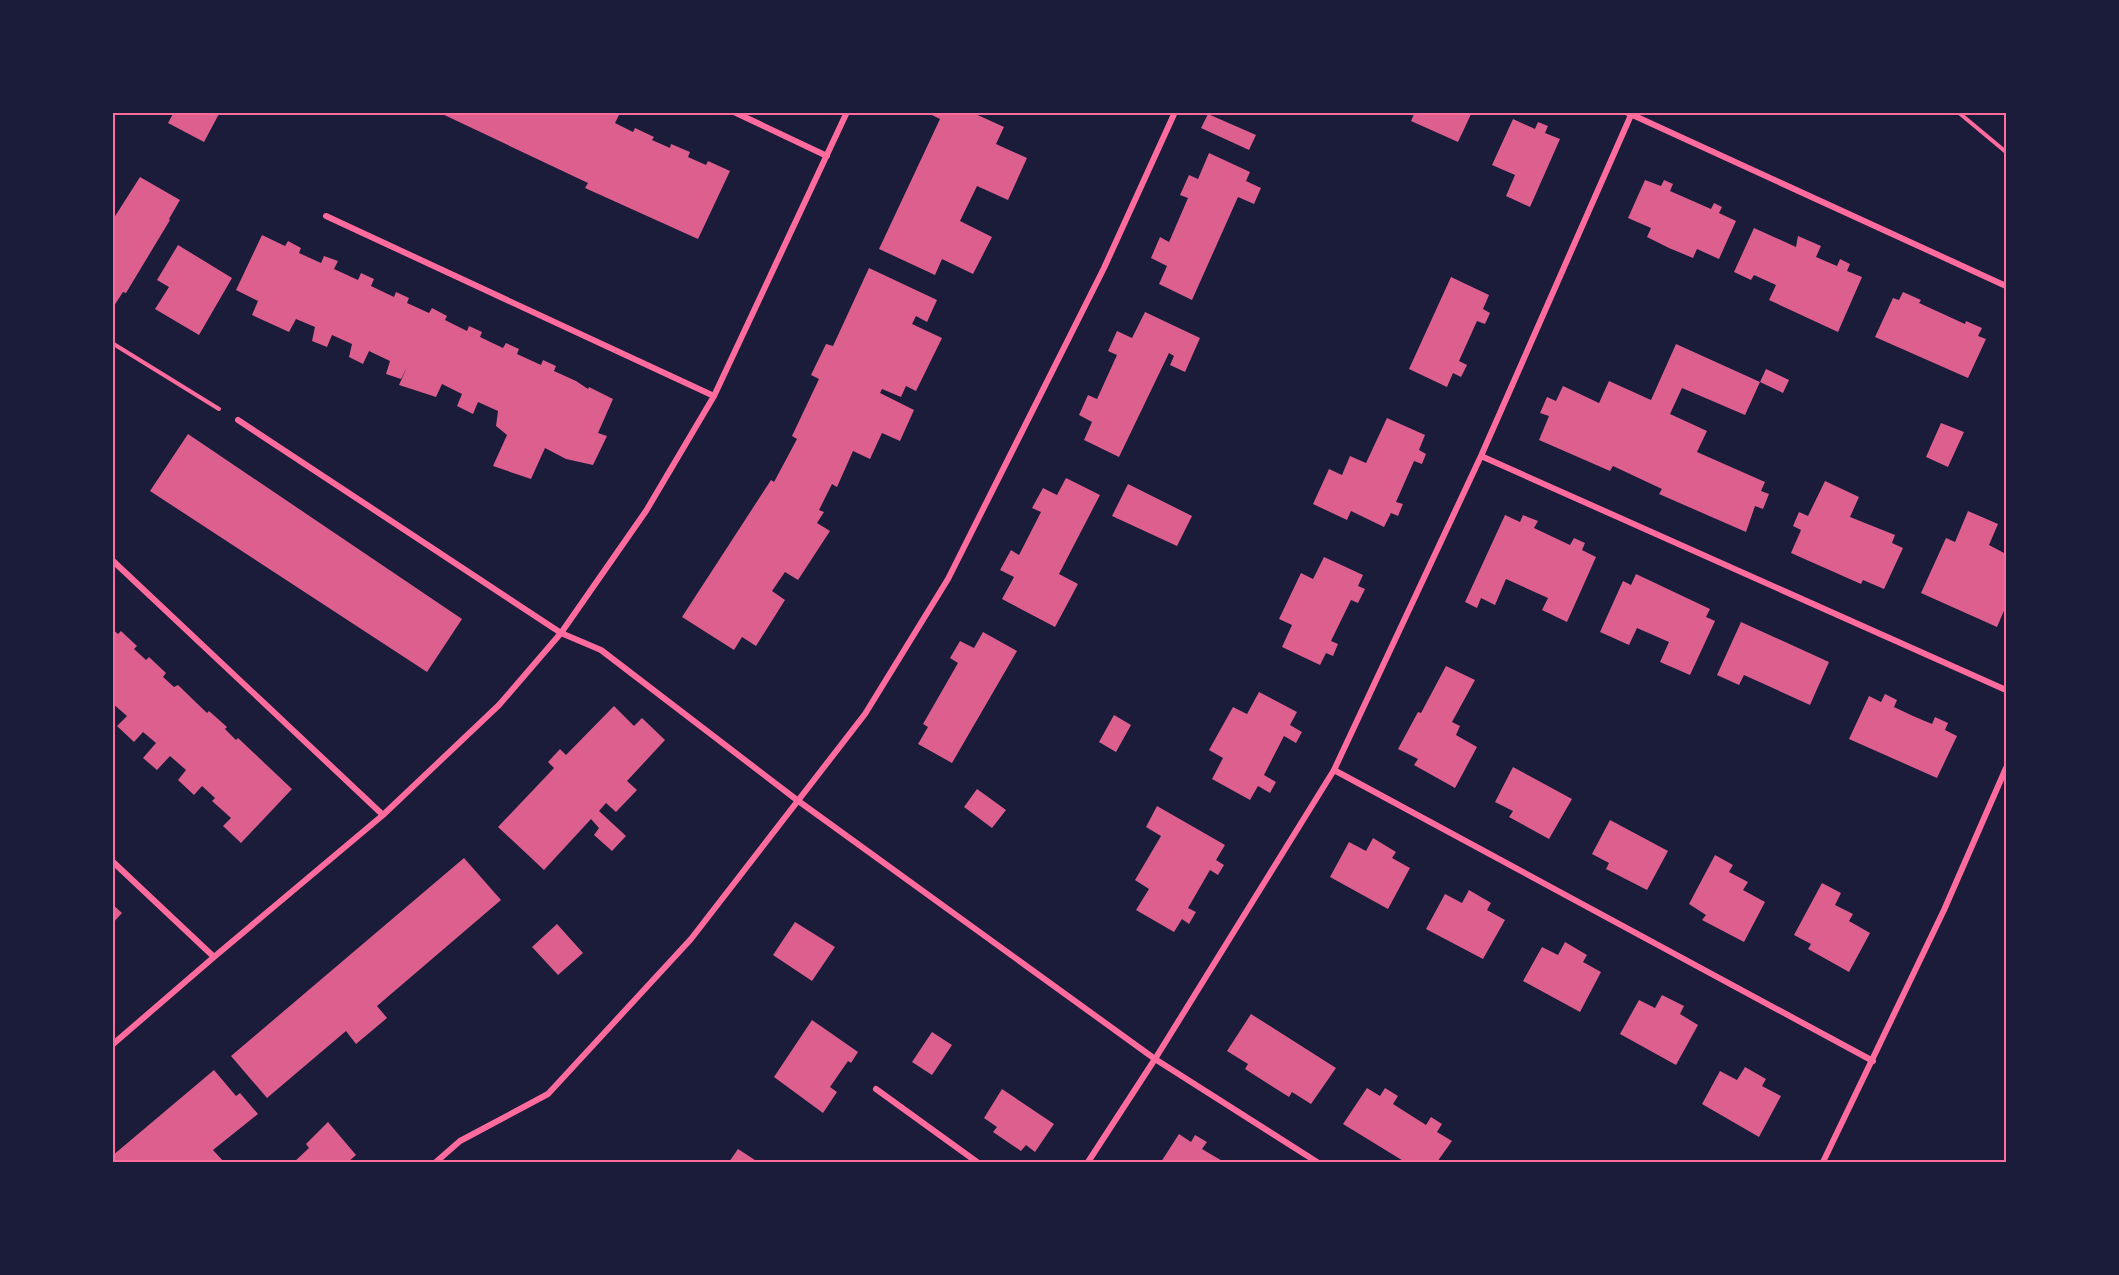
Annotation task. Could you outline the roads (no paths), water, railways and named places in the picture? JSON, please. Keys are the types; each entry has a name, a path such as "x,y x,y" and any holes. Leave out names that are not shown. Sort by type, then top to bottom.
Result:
{"street":[{"path":"734,112 826,156"},
{"path":"112,1045 383,815 499,705 561,633 646,511 714,396 847,112"},
{"path":"435,1162 460,1141 548,1094 691,939 865,714 948,579 1104,268 1175,112"},
{"path":"1088,1162 1155,1059 1334,770 1481,456 1628,114 2007,286"},
{"path":"326,216 714,396"},
{"path":"238,420 561,633 601,650 797,800 1155,1059 1317,1162"},
{"path":"1481,456 2007,690"},
{"path":"112,560 383,815"},
{"path":"1823,1162 1939,920 2007,768"},
{"path":"1334,770 1873,1061"},
{"path":"112,861 213,957"},
{"path":"876,1089 977,1162"}]}
